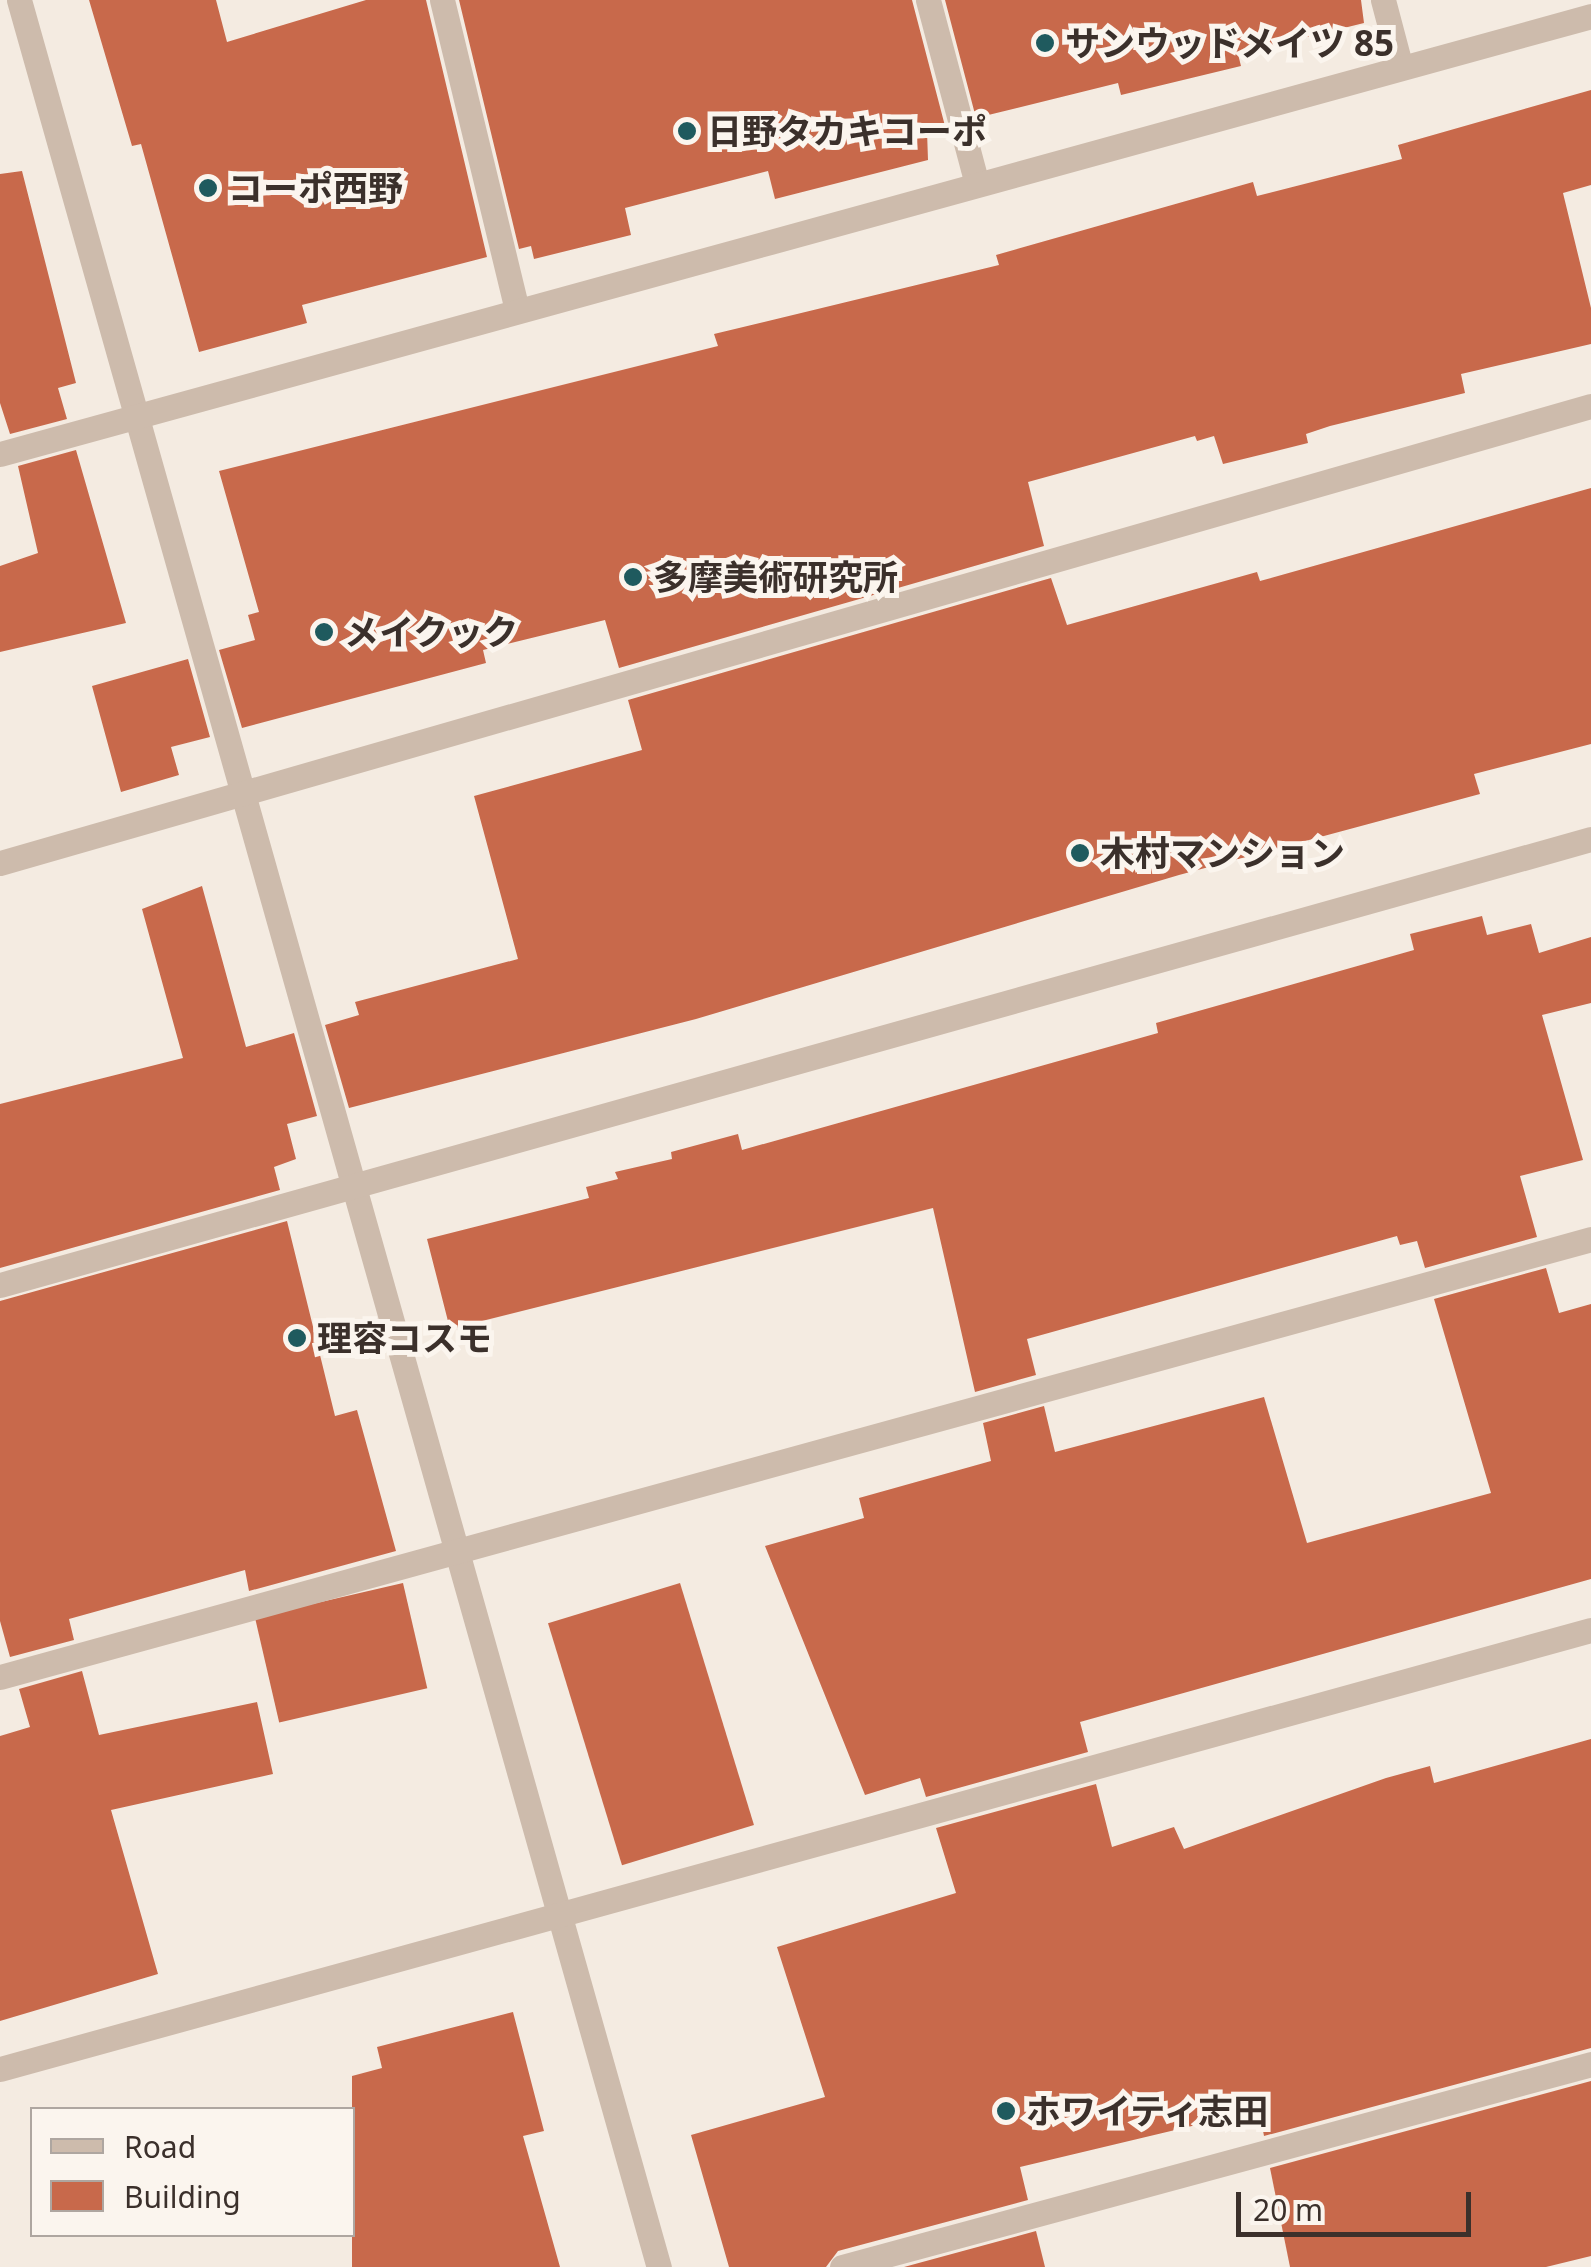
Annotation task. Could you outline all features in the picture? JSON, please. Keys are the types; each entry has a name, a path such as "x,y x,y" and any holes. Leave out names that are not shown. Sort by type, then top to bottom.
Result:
{"street":[{"path":"19,0 659,2267"},
{"path":"442,0 517,311"},
{"path":"928,0 977,184"},
{"path":"1383,0 1401,68"},
{"path":"0,454 1591,16"},
{"path":"0,862 1591,406"},
{"path":"0,1285 1591,840"},
{"path":"0,1678 1591,1239"},
{"path":"0,2069 1591,1630"},
{"path":"842,2267 1591,2064"}],"building":[{"path":"89,0 216,0 227,42 366,0 426,0 487,257 302,305 307,323 199,352 141,144 132,146"},
{"path":"459,0 912,0 945,126 927,131 928,160 775,199 768,171 625,208 631,235 534,259 531,246 519,249"},
{"path":"945,0 1361,0 1364,23 1238,54 1241,66 1121,95 1118,83 976,118"},
{"path":"1591,90 1591,185 1563,193 1591,308 1591,344 1461,374 1465,393 1330,426 1306,434 1308,443 1223,464 1214,436 1197,441 1195,436 1028,482 1044,546 619,668 605,620 483,650 486,663 242,728 219,650 255,640 248,615 259,612 219,471 718,346 714,334 999,265 996,255 1253,182 1257,196 1402,159 1398,145"},
{"path":"22,171 76,383 58,388 67,419 10,434 0,403 0,174"},
{"path":"76,450 126,623 0,652 0,566 38,553 18,466"},
{"path":"1591,488 1591,744 1474,774 1480,794 1179,875 696,1019 349,1108 325,1025 359,1015 355,1002 518,959 474,796 642,750 628,700 1051,578 1067,625 1257,572 1260,581"},
{"path":"188,659 210,737 171,747 179,775 121,792 92,686"},
{"path":"202,886 246,1047 294,1033 317,1116 287,1124 296,1159 274,1167 280,1190 0,1268 0,1104 183,1058 142,909"},
{"path":"1482,916 1487,935 1531,924 1539,953 1591,937 1591,1003 1542,1015 1583,1160 1520,1176 1537,1237 1425,1268 1417,1241 1400,1245 1397,1236 1027,1339 1036,1375 975,1392 933,1208 450,1329 427,1239 589,1198 586,1187 618,1179 615,1172 672,1159 671,1152 738,1134 742,1150 1158,1033 1156,1023 1414,950 1410,934"},
{"path":"287,1221 335,1416 357,1410 396,1551 249,1591 245,1570 69,1619 74,1640 10,1657 0,1621 0,1301"},
{"path":"1546,1268 1559,1313 1591,1304 1591,1579 1080,1722 1088,1752 926,1797 920,1778 865,1795 765,1546 864,1518 859,1498 991,1461 983,1423 1044,1406 1055,1452 1264,1397 1307,1543 1491,1493 1434,1299"},
{"path":"403,1583 427,1688 279,1722 255,1617"},
{"path":"680,1583 754,1825 622,1865 548,1623"},
{"path":"82,1671 99,1735 257,1702 273,1774 111,1810 158,1974 0,2021 0,1736 30,1727 19,1689"},
{"path":"1591,1739 1591,2048 1264,2136 1259,2110 1020,2167 1028,2200 838,2251 826,2267 729,2267 691,2135 825,2097 777,1947 956,1893 936,1828 1096,1784 1112,1847 1174,1827 1184,1849 1430,1766 1434,1783"},
{"path":"513,2012 544,2131 523,2136 560,2267 352,2267 352,2076 382,2068 377,2047"},
{"path":"1591,2081 1591,2256 1546,2267 1290,2267 1270,2168"},
{"path":"1036,2231 1045,2267 904,2267"}],"place":[{"name":"サンウッドメイツ 85","path":"1045,43"},
{"name":"日野タカキコーポ","path":"687,131"},
{"name":"コーポ西野","path":"208,188"},
{"name":"多摩美術研究所","path":"633,577"},
{"name":"メイクック","path":"324,632"},
{"name":"木村マンション","path":"1080,853"},
{"name":"理容コスモ","path":"297,1338"},
{"name":"ホワイティ志田","path":"1006,2111"}]}
